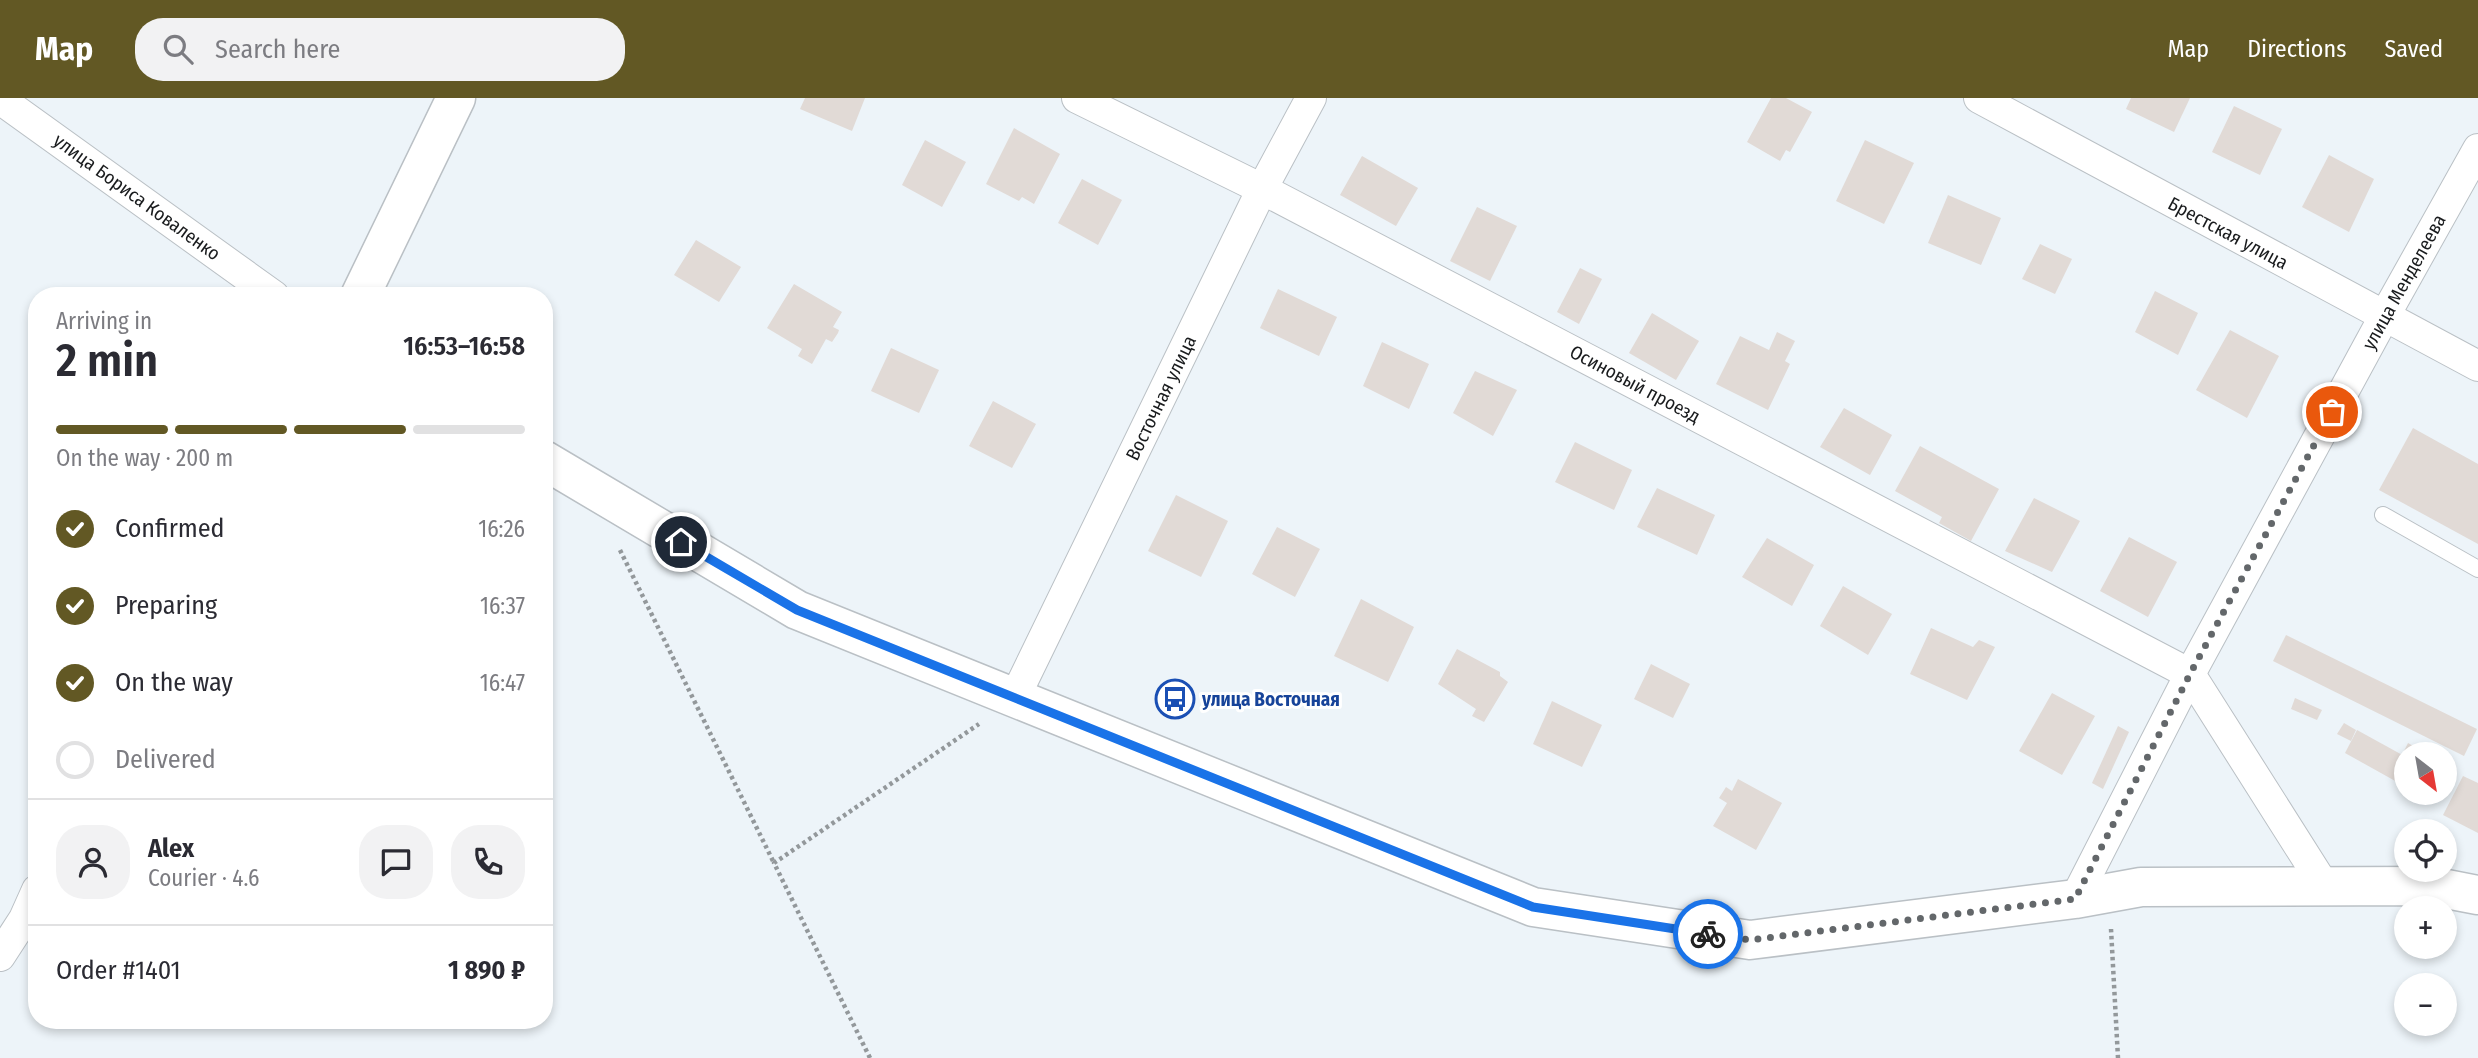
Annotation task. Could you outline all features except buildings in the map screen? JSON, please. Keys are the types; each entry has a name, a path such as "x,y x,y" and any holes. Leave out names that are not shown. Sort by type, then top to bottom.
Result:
{"street":[{"path":"364,287 456,98"},
{"name":"Осиновый проезд","path":"1077,98 1262,189 2190,674"},
{"name":"Восточная улица","path":"1014,699 1262,189 1311,98"},
{"name":"Брестская улица","path":"1979,98 2478,366"},
{"name":"улица Бориса Коваленко","path":"0,99 261,287"},
{"name":"улица Менделеева","path":"2092,896 2190,674 2478,149"},
{"path":"553,465 797,610 1533,907 1750,940 2092,896 2141,887 2431,886 2478,895"},
{"path":"2190,674 2325,887"},
{"path":"0,956 28,910"}],"lane":[{"path":"2383,515 2478,569"}],"path":[{"path":"614,538 870,1058"},
{"path":"774,863 1014,699"},
{"path":"2092,896 2118,1058"}],"way so far":[{"path":"1708,934 1750,940 2075,899 2190,674 2332,412"}],"place":[{"name":"улица Восточная","path":"1175,699"}],"route":[{"path":"681,542 797,610 1533,907 1708,934"}]}
